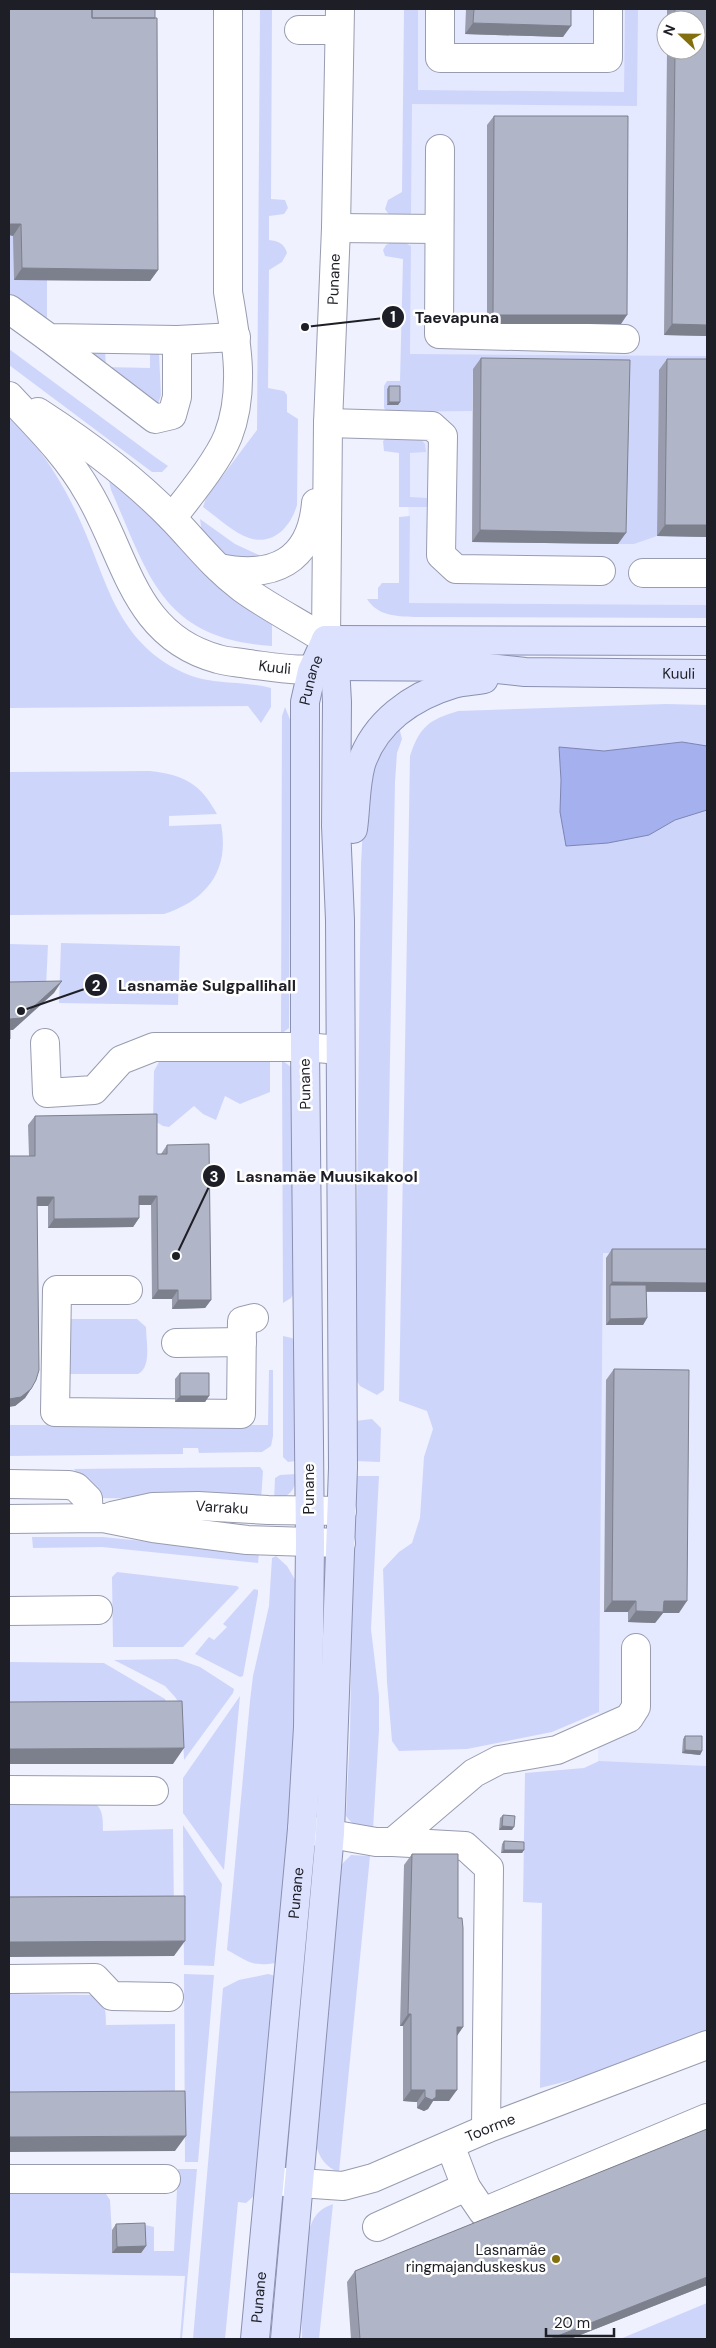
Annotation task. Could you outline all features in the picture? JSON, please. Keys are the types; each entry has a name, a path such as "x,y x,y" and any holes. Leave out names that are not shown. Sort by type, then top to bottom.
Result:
{"main road":[{"name":"Punane","path":"255,2339 302,1829 308,1727 310,1510 305,1048 305,702 323,668 326,640"},
{"path":"326,640 707,642"},
{"name":"Kuuli","path":"323,668 479,667 525,672 707,674"},
{"name":"Punane","path":"285,2339 330,1833 342,1511 340,920 336,826 337,702 323,668"},
{"path":"340,920 354,825 355,794 362,764 375,736 395,713 414,700 434,690 455,683 525,672"}],"street":[{"path":"172,518 203,478 228,437 238,395 236,337 228,292 228,9"},
{"path":"440,9 440,58 608,58 608,9"},
{"path":"299,30 339,19"},
{"name":"Punane","path":"326,640 328,423 336,228 339,19"},
{"path":"440,149 439,334 625,339"},
{"path":"336,228 439,229"},
{"path":"9,309 154,419 172,415 178,397 178,340"},
{"path":"49,338 178,340 236,337"},
{"name":"Kuuli","path":"9,394 80,440 125,475 172,518 203,554 242,588 326,640"},
{"name":"Kuuli","path":"9,394 62,453 89,493 135,593 158,625 185,645 218,660 323,668"},
{"path":"219,568 240,573 261,572 297,555 310,536 315,516 328,423 432,426 443,436 441,555 456,569 601,571"},
{"path":"643,573 707,573"},
{"path":"45,1043 47,1093 94,1090 121,1060 154,1047 340,1050"},
{"path":"128,1290 57,1290 55,1412 241,1414 248,1330 176,1343"},
{"path":"9,1484 69,1484 76,1487 88,1499 96,1518"},
{"name":"Varraku","path":"9,1519 96,1518 153,1507 198,1506 342,1511"},
{"name":"Varraku","path":"96,1518 153,1528 247,1540 341,1543"},
{"path":"9,1610 98,1610"},
{"path":"393,1842 474,1773 499,1760 557,1750 629,1718 636,1708 636,1648"},
{"path":"9,1790 154,1791"},
{"path":"302,1829 376,1842 465,1846 489,1868 486,2129"},
{"path":"9,1979 95,1978 112,1996 169,1997"},
{"name":"Toorme","path":"271,2180 299,2184 343,2186 373,2178 486,2129 707,2045"},
{"path":"450,2145 466,2187 483,2212 707,2118"},
{"path":"9,2179 166,2180"},
{"path":"377,2227 466,2187"}],"shaded area":[{"path":"260,9 272,9 271,199 285,200 288,208 284,214 269,216 269,240 280,243 287,253 282,262 269,270 268,388 284,391 287,395 287,412 298,419 297,505 286,527 274,537 258,540 237,532 203,507 206,498 257,430"},
{"path":"404,9 418,9 418,90 624,92 625,9 638,9 637,106 412,104 411,215 400,217 390,215 385,209 388,200 402,192"},
{"path":"411,9 707,9 707,605 408,604"},
{"path":"9,235 13,236 47,280 47,322 9,299"},
{"path":"392,242 406,243 411,246 410,354 707,356 707,370 659,370 657,536 634,544 618,544 621,372 473,369 472,411 387,412 384,408 384,386 387,381 400,381 403,259 385,256 383,250 386,245"},
{"path":"9,349 168,466 162,472 152,472 9,365"},
{"path":"105,350 106,367 150,368 150,351 159,354 161,395 158,404 150,405 144,402 94,365 91,355"},
{"path":"9,414 39,450 63,486 87,537 105,583 126,624 141,642 159,658 182,672 215,681 271,688 271,707 261,723 248,706 9,708"},
{"path":"389,436 419,437 425,444 426,452 410,453 410,497 428,498 428,507 399,507 399,453 384,451 383,441"},
{"path":"112,478 272,620 272,646 235,641 206,631 183,616 164,598 137,550 111,490 109,481"},
{"path":"410,516 409,603 707,605 707,618 414,617 382,612 371,605 367,599 378,599 378,588 382,583 399,583 399,517"},
{"path":"200,519 235,544 259,555 265,560 225,559 202,533"},
{"path":"666,704 707,705 707,746 682,742 604,751 559,748 560,812 567,846 608,843 649,835 675,820 707,810 707,1254 603,1253 599,1712 552,1732 467,1749 399,1751 392,1741 387,1682 383,1569 399,1552 412,1543 420,1518 424,1457 433,1429 427,1411 399,1401 410,756 418,738 427,726 433,721 458,711"},
{"path":"285,707 291,722 289,1028 281,1034 282,716"},
{"path":"396,727 400,731 402,739 397,753 395,782 384,1390 377,1395 360,1386 355,1378 361,864 365,788 370,766"},
{"path":"150,771 172,775 190,782 211,803 217,814 169,816 169,826 221,824 222,856 212,881 203,892 192,901 164,914 9,915 9,772"},
{"path":"61,943 180,946 178,1005 59,1003"},
{"path":"9,944 48,945 46,987 9,986"},
{"path":"270,1057 270,1092 240,1104 225,1096 216,1120 203,1114 194,1106 169,1127 153,1120 154,1071 160,1060"},
{"path":"282,1060 292,1068 296,1290 291,1298 283,1303"},
{"path":"603,1253 707,1254 707,1767 598,1763"},
{"path":"68,1319 137,1319 146,1327 147,1360 142,1371 138,1374 68,1374"},
{"path":"283,1336 292,1338 297,1343 297,1461 288,1462 283,1457"},
{"path":"269,1370 273,1370 273,1436 271,1446 262,1452 199,1453 198,1448 183,1448 183,1454 9,1456 9,1425 268,1425"},
{"path":"372,1419 381,1428 380,1462 355,1461 355,1421"},
{"path":"260,1467 263,1471 261,1500 100,1498 92,1493 74,1469"},
{"path":"296,1474 295,1484 291,1492 274,1501 275,1478 280,1475"},
{"path":"354,1476 379,1476 371,1629 379,1696 379,1730 373,1829 358,1826 352,1823 346,1816 350,1734"},
{"path":"32,1537 103,1537 259,1553 258,1563 102,1547 33,1548"},
{"path":"276,1556 287,1566 297,1583 297,1697 290,1814 276,1963 255,1964 227,1950 253,1676 269,1606 272,1558"},
{"path":"117,1572 237,1586 239,1588 183,1647 113,1647 112,1577"},
{"path":"254,1589 258,1590 258,1594 243,1676 240,1677 195,1654 209,1637 214,1640 227,1627 223,1624"},
{"path":"177,1659 200,1667 234,1689 184,1760 182,1707 175,1697 165,1686 114,1660"},
{"path":"9,1662 104,1663 165,1699 172,1716 9,1717"},
{"path":"240,1696 224,1870 183,1813 183,1778"},
{"path":"599,1761 707,1766 707,2031 595,2074 540,2088 542,1903 523,1902 525,1773 584,1768"},
{"path":"89,1799 100,1808 103,1831 173,1829 174,1911 9,1912 9,1800"},
{"path":"183,1825 222,1884 214,1966 184,1965"},
{"path":"351,1855 370,1856 339,2172 330,2168 324,2162 316,2145 341,1865"},
{"path":"184,1974 214,1975 198,2162 185,2162"},
{"path":"268,1974 276,1976 255,2195 246,2203 238,2202 225,2339 193,2339 223,1988 239,1980"},
{"path":"9,1994 91,1995 100,2000 104,2007 106,2025 175,2024 175,2106 9,2107"},
{"path":"178,2169 197,2169 182,2339 180,2339 185,2276 9,2273 9,2190 104,2191 110,2200 113,2253 141,2224 154,2227 154,2251 174,2251"},
{"path":"333,2204 319,2339 302,2339 301,2304 308,2234 316,2215"},
{"path":"707,2303 707,2339 620,2339"}],"water":[{"path":"682,742 707,746 707,810 675,820 649,835 608,843 566,846 560,812 559,747 604,751"}],"building":[{"path":"9,9 92,9 92,18 157,18 158,270 22,268 21,224 9,224"},
{"path":"92,9 155,9 155,18 92,18"},
{"path":"474,9 571,9 571,26 473,23"},
{"path":"707,9 707,325 672,324 675,60 706,60 706,10 675,10"},
{"path":"494,116 628,116 627,315 493,315"},
{"path":"481,358 630,360 626,533 480,530"},
{"path":"667,359 707,359 707,525 665,525"},
{"path":"389,386 400,386 400,402 389,402"},
{"path":"62,981 21,1018 10,1019 10,1039 9,982"},
{"path":"157,1114 157,1154 167,1154 167,1145 209,1144 211,1300 178,1300 178,1290 158,1290 157,1196 139,1196 139,1218 54,1219 54,1197 37,1197 39,1370 31,1389 21,1397 9,1399 9,1156 35,1156 35,1116"},
{"path":"612,1249 707,1249 707,1283 612,1282"},
{"path":"610,1285 646,1285 647,1318 610,1319"},
{"path":"614,1369 689,1370 687,1601 664,1601 663,1612 636,1611 636,1601 612,1601"},
{"path":"180,1373 209,1373 209,1396 180,1396"},
{"path":"182,1701 184,1748 9,1749 9,1702"},
{"path":"685,1736 702,1736 702,1751 685,1750"},
{"path":"503,1815 515,1816 514,1827 502,1826"},
{"path":"504,1841 524,1842 524,1850 504,1850"},
{"path":"412,1854 458,1854 458,1918 462,1918 463,1928 463,2027 457,2027 457,2090 436,2090 436,2097 432,2100 425,2097 425,2090 411,2090 411,2014 408,2014"},
{"path":"185,1896 185,1941 9,1942 9,1897"},
{"path":"185,2091 186,2136 9,2137 9,2092"},
{"name":"Lasnamäe ringmajanduskeskus","path":"707,2129 707,2277 550,2339 360,2339 355,2271"},
{"path":"145,2223 146,2246 117,2247 116,2224"}],"place":[{"name":"Taevapuna","path":"305,327"},
{"name":"Lasnamäe Sulgpallihall","path":"21,1011"},
{"name":"Lasnamäe Muusikakool","path":"176,1256"},
{"name":"Lasnamäe ringmajanduskeskus","path":"556,2259"}]}
